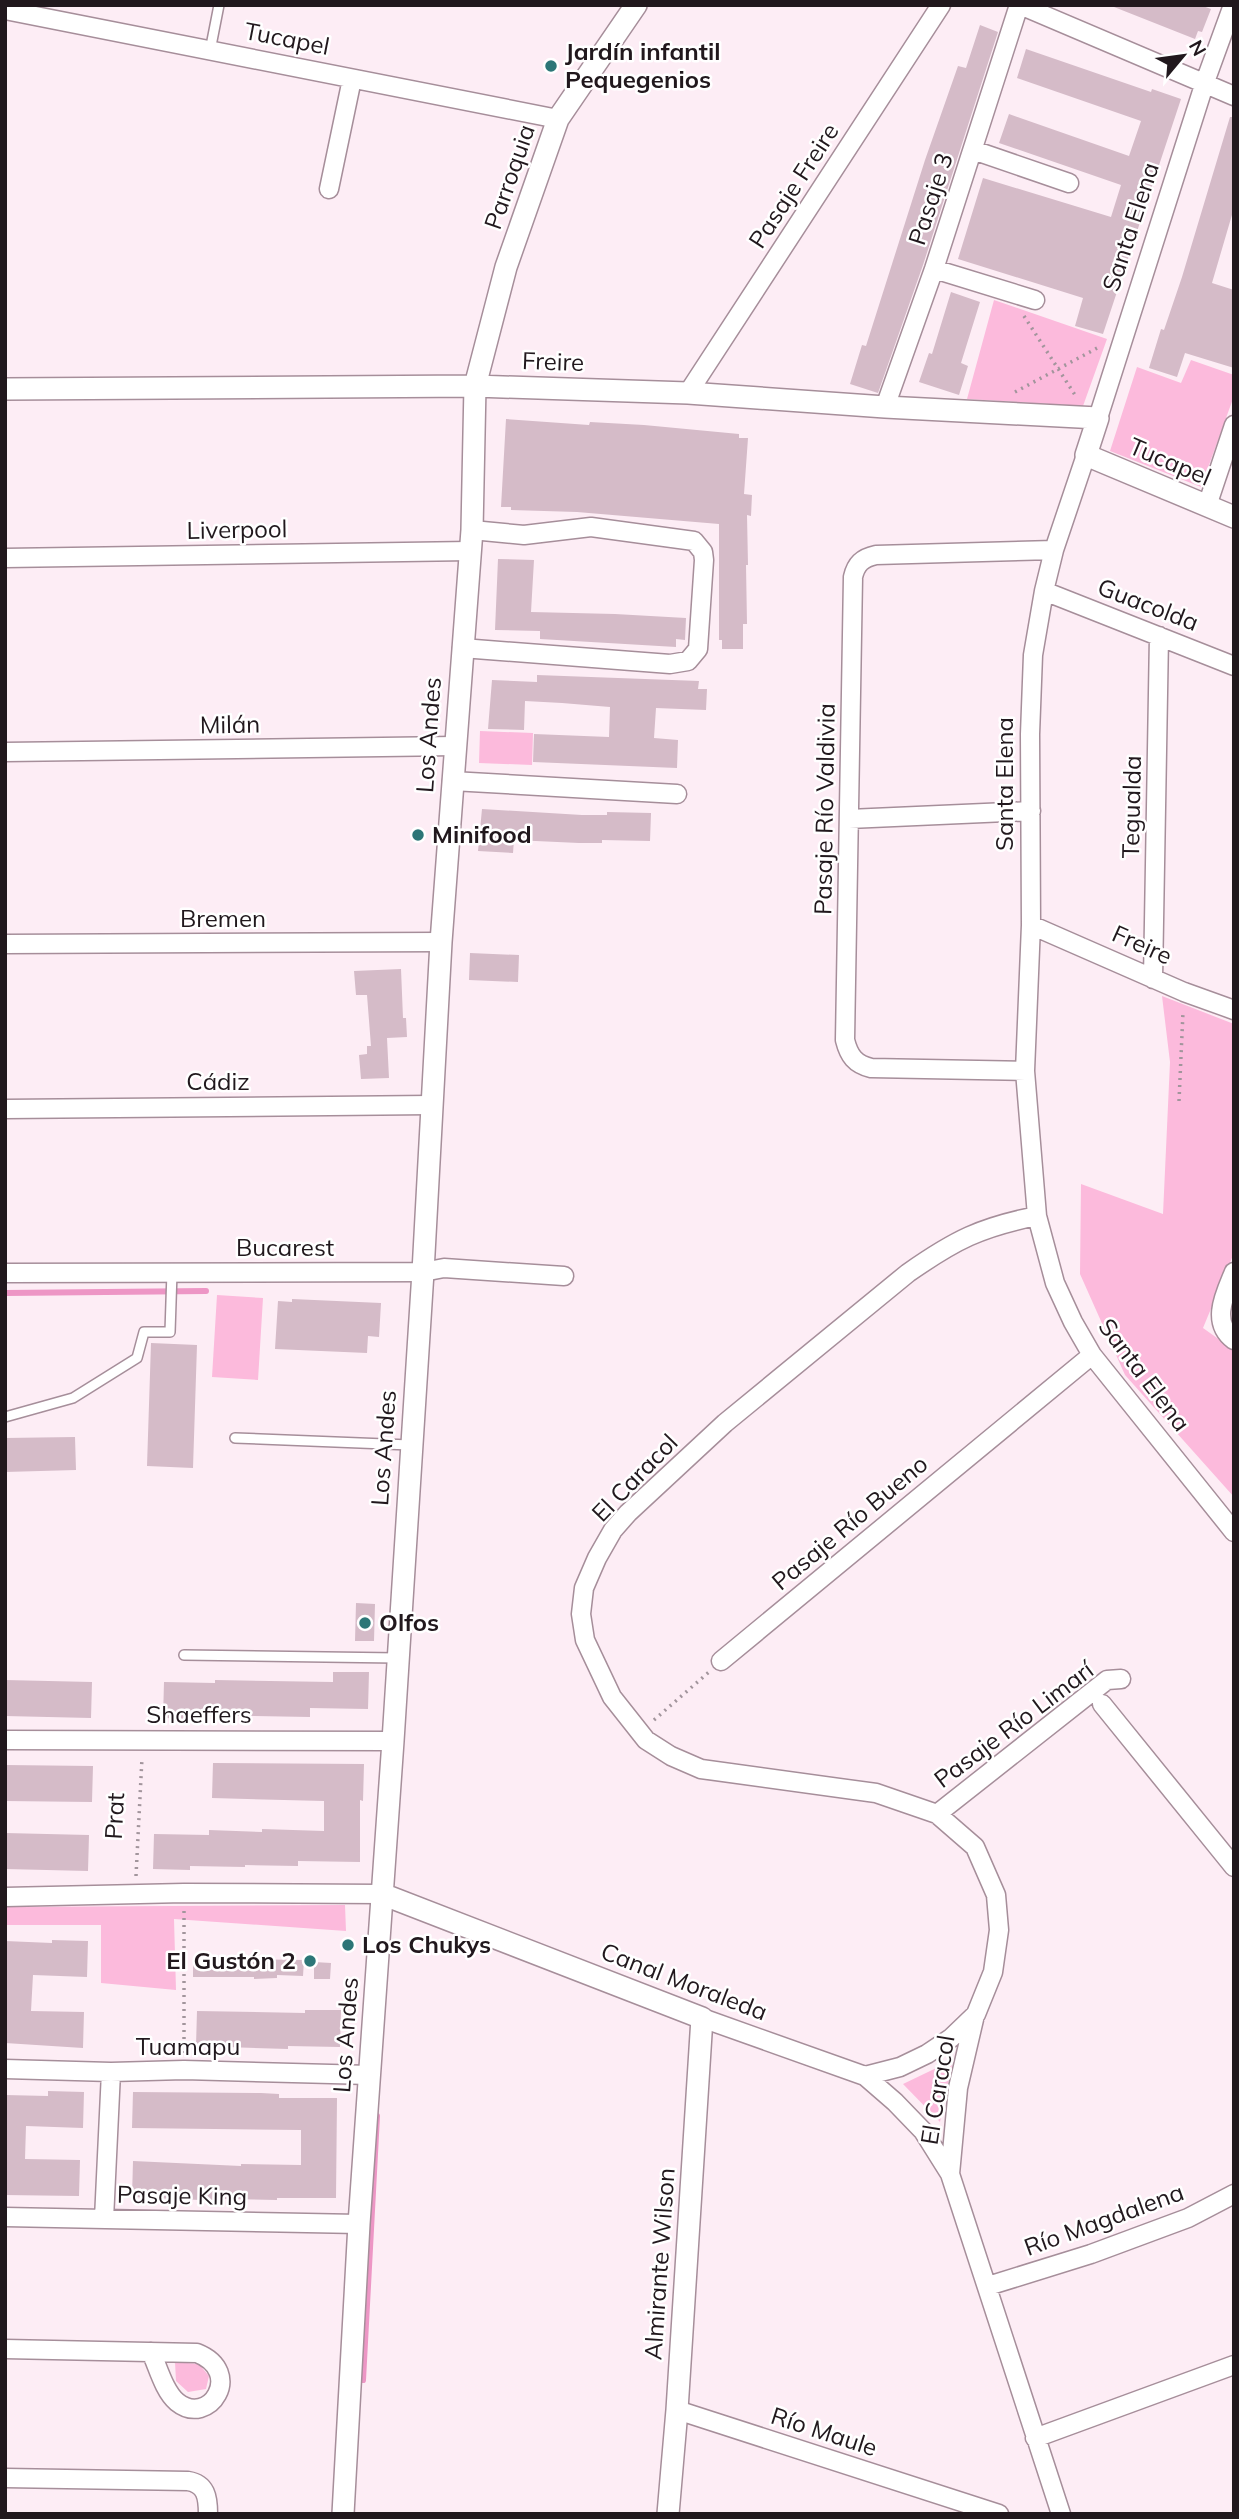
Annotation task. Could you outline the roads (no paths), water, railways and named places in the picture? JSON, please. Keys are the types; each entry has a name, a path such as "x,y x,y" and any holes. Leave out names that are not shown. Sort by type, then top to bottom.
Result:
{"street":[{"name":"Parroquia","path":"475,386 506,267 558,119 636,5"},
{"name":"Pasaje Freire","path":"688,393 941,5"},
{"path":"1019,5 1234,96"},
{"name":"Pasaje 3","path":"885,407 934,269 1019,5"},
{"name":"Santa Elena","path":"1233,5 1205,82 1054,550 1044,591 1033,655 1030,734 1031,925 1026,1071 1037,1216 1055,1283 1092,1355 1234,1532"},
{"name":"Tucapel","path":"5,10 558,119"},
{"path":"329,189 352,79"},
{"path":"973,150 1069,183"},
{"path":"934,269 1035,300"},
{"name":"Freire","path":"5,389 475,386 688,393 1098,418"},
{"name":"Los Andes","path":"343,2514 359,2224 423,1272 441,942 471,540 475,386"},
{"path":"1207,506 1234,425"},
{"name":"Tucapel","path":"1086,455 1234,517"},
{"name":"Liverpool","path":"5,558 471,540 591,527 688,538 699,545 703,552 698,649 688,661 670,664 462,648"},
{"name":"Pasaje Río Valdivia","path":"1026,1071 871,1068 861,1066 853,1060 845,1040 853,577 862,560 876,555 1054,550"},
{"name":"Guacolda","path":"1044,591 1234,666"},
{"name":"Tegualda","path":"1153,979 1159,636"},
{"name":"Milán","path":"5,752 455,746"},
{"path":"452,781 677,794"},
{"path":"849,818 1031,811"},
{"name":"Freire","path":"1031,925 1184,992 1234,1010"},
{"name":"Bremen","path":"5,944 441,942"},
{"name":"Cádiz","path":"5,1109 431,1105"},
{"name":"El Caracol","path":"950,2174 958,2088 976,2014 993,1972 999,1930 996,1895 975,1847 937,1814 876,1793 701,1769 671,1756 646,1740 612,1697 584,1640 581,1614 584,1588 613,1530 725,1423 908,1273 966,1236 1001,1223 1037,1216"},
{"name":"Bucarest","path":"5,1273 423,1272 444,1268 564,1276"},
{"path":"1234,1272 1221,1302 1221,1322 1234,1340"},
{"name":"Pasaje Río Bueno","path":"721,1661 1092,1355"},
{"name":"Pasaje Río Limarí","path":"937,1814 1107,1680 1121,1679"},
{"name":"Pasaje Río Limarí","path":"1102,1704 1234,1867"},
{"name":"Shaeffers","path":"5,1740 393,1741"},
{"name":"Canal Moraleda","path":"5,1896 382,1894 702,2018 865,2076 923,2131 950,2174 1061,2514"},
{"name":"El Caracol","path":"865,2076 900,2067 927,2054 951,2038 976,2014"},
{"name":"Almirante Wilson","path":"668,2514 702,2018"},
{"name":"Tuamapu","path":"5,2069 370,2075"},
{"path":"104,2219 111,2072"},
{"name":"Río Magdalena","path":"988,2286 1091,2254 1188,2218 1234,2194"},
{"name":"Pasaje King","path":"5,2217 359,2224"},
{"path":"5,2350 151,2352"},
{"path":"1035,2438 1234,2365"},
{"name":"Río Maule","path":"677,2410 953,2507 999,2514"},
{"path":"5,2478 188,2481 204,2488 208,2514"}],"lane":[{"path":"211,51 219,5"},
{"path":"5,1417 73,1398 137,1358 144,1332 170,1332 172,1272"},
{"path":"235,1438 410,1445"},
{"path":"184,1655 397,1658"}],"waterway":[{"path":"5,1293 206,1291"},
{"path":"363,2380 377,2116"}],"place":[{"name":"Jardín infantil Pequegenios","path":"551,66"},
{"name":"Minifood","path":"418,835"},
{"name":"Olfos","path":"365,1623"},
{"name":"Los Chukys","path":"348,1945"},
{"name":"El Gustón 2","path":"310,1961"}]}
